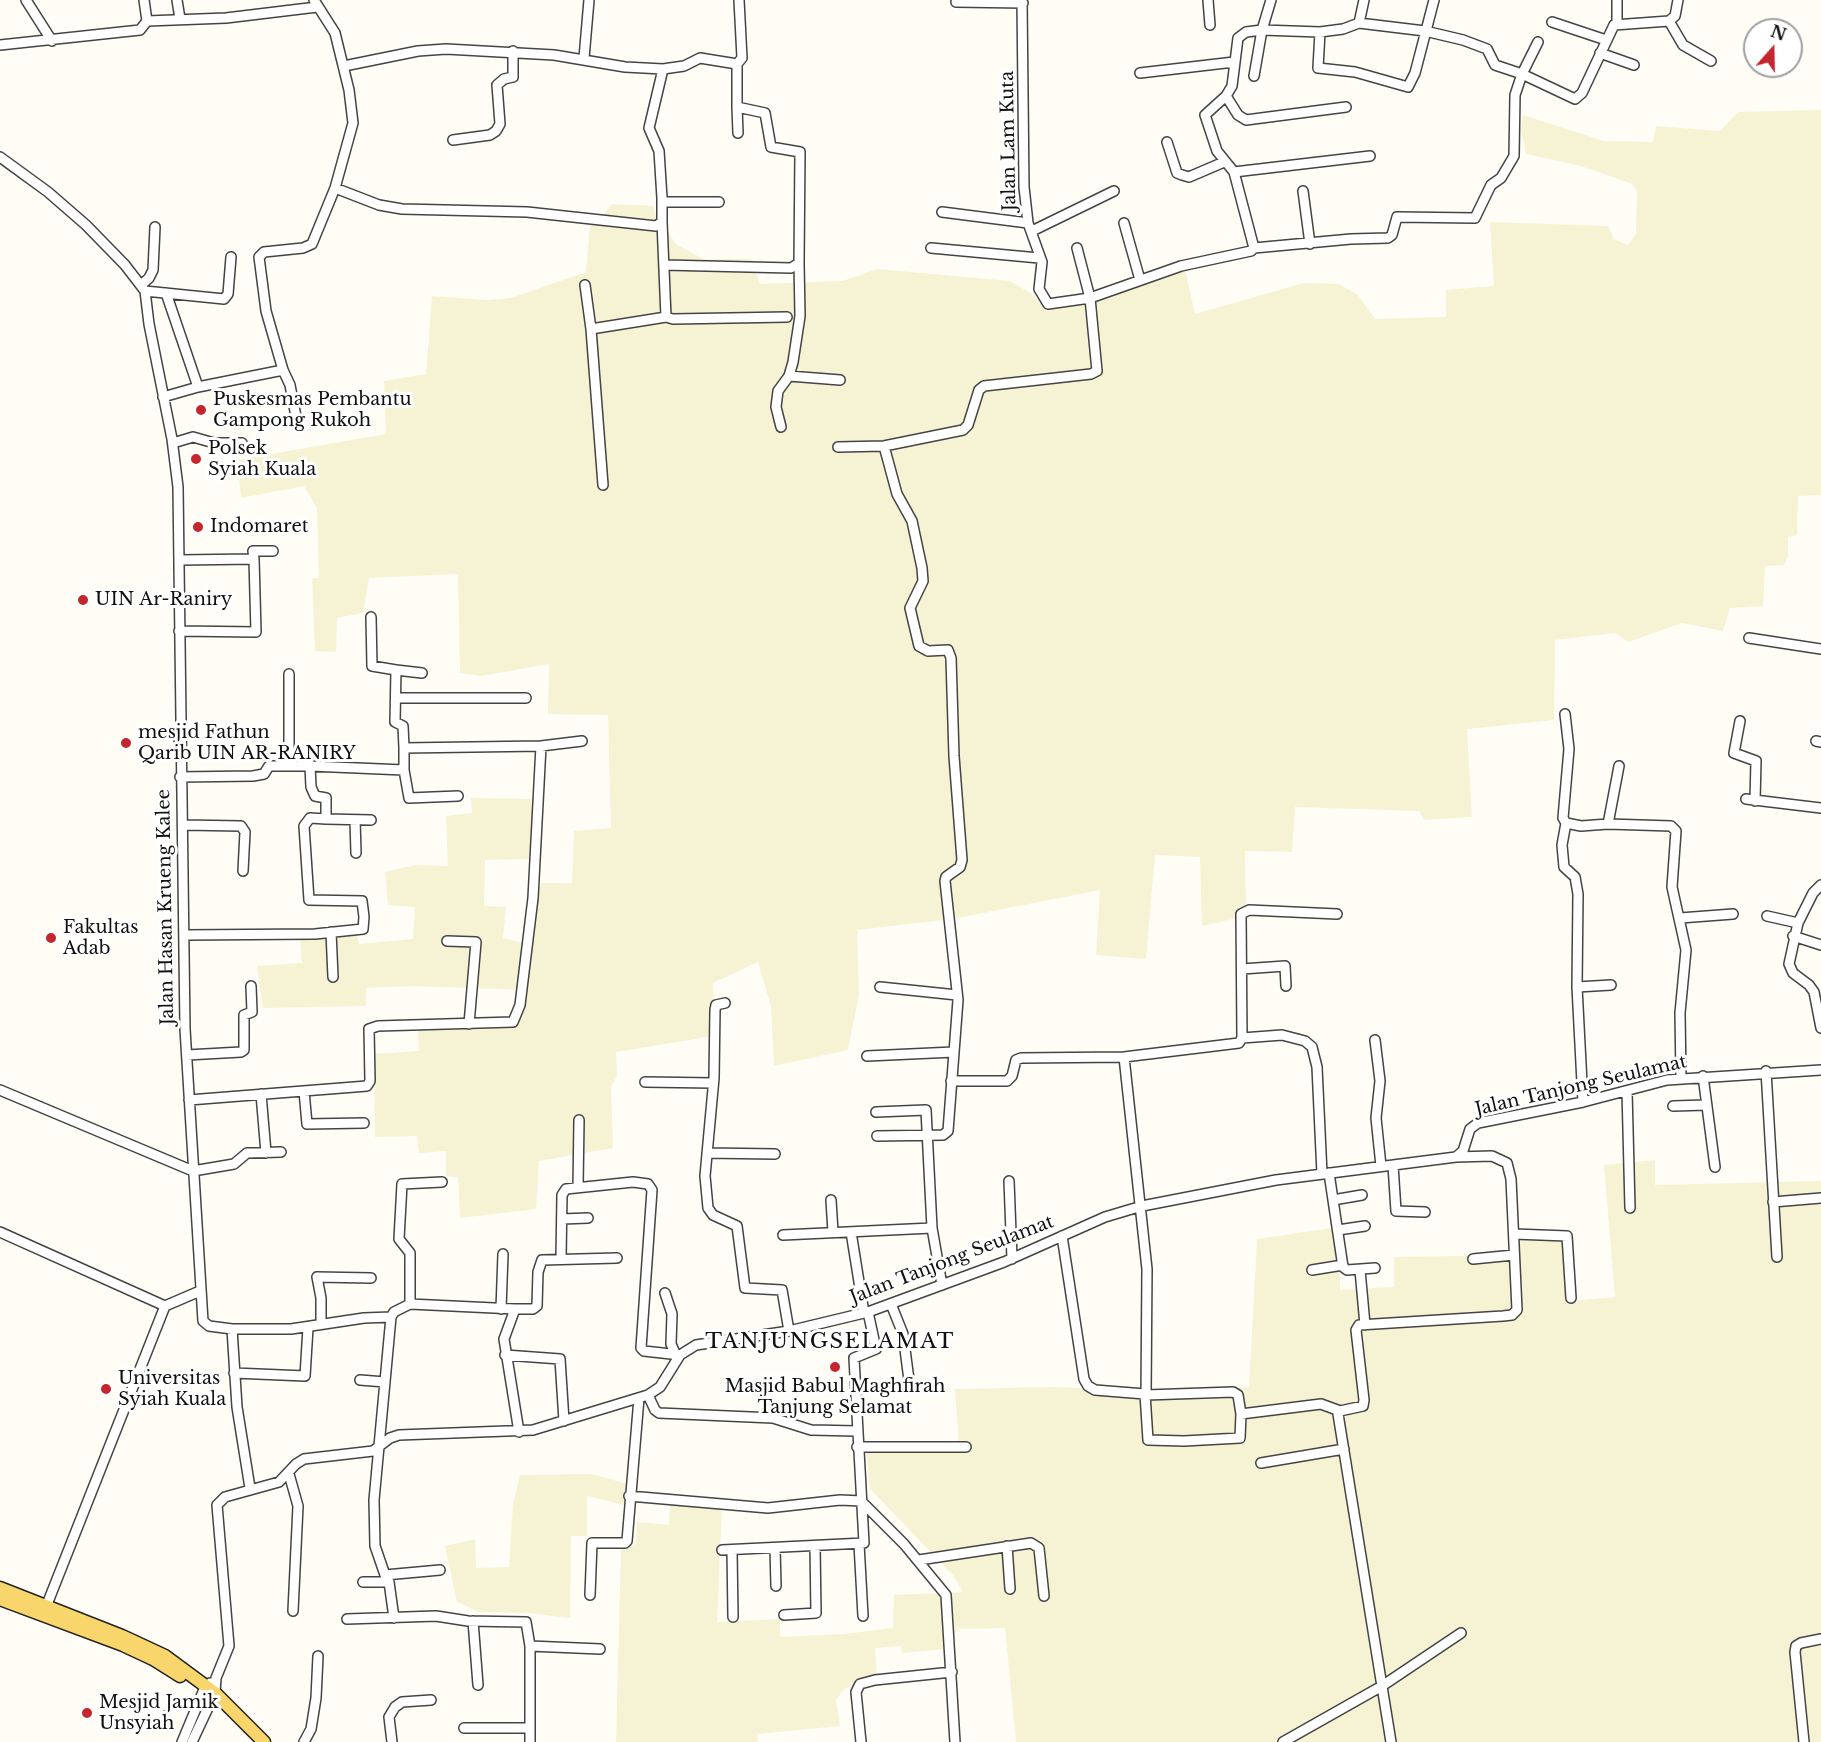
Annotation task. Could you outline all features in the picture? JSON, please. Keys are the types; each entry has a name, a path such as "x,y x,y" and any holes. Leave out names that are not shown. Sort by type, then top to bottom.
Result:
{"main road":[{"path":"0,1588 45,1611"},
{"path":"0,1599 45,1611 157,1652 211,1695 264,1742"}],"street":[{"path":"26,0 52,41"},
{"path":"0,45 140,30 147,21 144,0"},
{"path":"177,0 180,19"},
{"path":"584,58 589,0"},
{"path":"738,133 737,64 742,57 739,0"},
{"path":"1208,0 1210,25"},
{"path":"1254,76 1271,0"},
{"path":"1359,23 1364,0"},
{"path":"1320,32 1318,68 1355,72 1408,87 1415,73 1434,0"},
{"path":"1617,0 1617,23"},
{"path":"1254,248 1234,172 1217,151 1205,115 1226,96 1232,86 1240,35 1263,30 1320,32 1343,29 1359,23 1425,31 1479,45 1488,50 1495,65 1521,74 1575,99 1582,93 1610,29 1617,23 1658,24 1669,21 1675,16 1678,0"},
{"path":"956,2 1022,1"},
{"name":"Jalan Lam Kuta","path":"1022,1 1024,187 1030,227 1042,263 1039,289 1046,303 1090,298"},
{"path":"147,21 226,18 315,4 332,26 344,66 353,123 335,188 312,244 303,248 264,252 259,257 266,310 283,370 290,385 298,427"},
{"path":"1669,21 1683,45 1711,61"},
{"path":"1552,22 1606,40"},
{"path":"1090,298 1181,266 1251,251 1254,248 1388,238 1392,235 1398,217 1476,217 1489,188 1501,178 1514,156 1515,96 1521,74 1538,42"},
{"path":"344,66 418,51 513,51 584,58 625,67 663,69 684,66 700,58 737,64"},
{"path":"453,140 490,135 496,131 500,124 497,86 504,79 513,77 513,51"},
{"path":"1600,53 1634,65"},
{"path":"1140,73 1234,62"},
{"path":"663,69 649,128 659,151 666,317"},
{"path":"1226,96 1238,115 1246,120 1346,107"},
{"path":"737,107 765,113 771,147 800,152 800,316 789,376 778,391 776,407 780,427"},
{"path":"1167,142 1177,173 1182,175 1189,177 1224,162"},
{"path":"1234,172 1370,156"},
{"path":"0,157 48,192 86,225 143,288 166,293 226,298 231,257"},
{"path":"335,188 379,205 402,209 527,212 656,226 662,222"},
{"path":"942,212 1030,227 1114,191"},
{"path":"1303,191 1310,244"},
{"path":"662,202 719,202"},
{"path":"1124,223 1140,280"},
{"path":"143,288 153,270 155,227"},
{"path":"932,248 1039,258"},
{"path":"838,447 884,446 966,429 979,390 984,386 1091,374 1097,371 1090,298 1077,248"},
{"path":"664,265 791,268 799,263"},
{"path":"585,285 591,329 603,485"},
{"name":"Jalan Hasan Krueng Kalee","path":"143,288 173,443 178,487 180,777 187,1055 202,1321 209,1326 232,1329"},
{"path":"166,293 198,387"},
{"path":"591,329 666,317 673,319 787,317"},
{"path":"163,398 198,387 283,370"},
{"path":"789,376 840,380"},
{"path":"173,443 188,438 213,443 242,443"},
{"path":"877,1136 929,1135 943,1134 948,1131 957,995 945,882 946,877 959,868 962,860 954,756 951,658 948,650 928,651 919,646 910,608 923,581 922,568 912,521 897,494 884,446"},
{"path":"179,631 256,632 253,551 273,551"},
{"path":"180,560 254,559"},
{"path":"371,617 372,666 422,673"},
{"path":"1749,638 1821,649"},
{"path":"396,670 395,723 403,726 404,770 409,798 458,796"},
{"path":"289,766 290,674"},
{"path":"396,698 526,698"},
{"path":"1565,714 1569,749 1563,818 1566,823 1562,845 1564,867 1575,877 1578,894 1577,987 1583,1102"},
{"path":"1740,721 1734,753 1756,761 1751,800 1821,808"},
{"path":"404,748 541,746 582,741"},
{"path":"189,1100 367,1086 370,1081 369,1029 378,1026 513,1022 517,1017 533,898 541,746"},
{"path":"180,777 254,776 264,774 269,766 404,770"},
{"path":"310,766 311,787 315,796 326,798 326,819"},
{"path":"1608,824 1619,766"},
{"path":"184,935 331,932 363,929 362,901 309,900 304,826 310,818 371,820"},
{"path":"355,820 356,853"},
{"path":"1566,823 1581,826 1608,824 1674,829 1672,887 1686,950 1680,1013 1681,1078"},
{"path":"183,825 241,826 245,832 243,870"},
{"path":"1821,885 1812,893 1793,936 1790,969 1814,992 1821,1028"},
{"path":"951,1081 1007,1081 1011,1078 1018,1058 1124,1057 1237,1044 1242,1038 1241,914 1245,910 1337,914"},
{"path":"1680,918 1734,914"},
{"path":"1767,916 1798,923"},
{"path":"331,932 333,977"},
{"path":"1793,936 1821,945"},
{"path":"447,941 476,942 470,1024"},
{"path":"1242,969 1285,966 1286,986"},
{"path":"1577,987 1611,985"},
{"path":"187,1055 244,1050 244,1015 252,1012 251,986"},
{"path":"880,987 957,995"},
{"path":"725,1002 716,1005 713,1083 705,1176 708,1208 713,1215 737,1226 743,1285 747,1289 782,1290 789,1330"},
{"path":"1242,1038 1281,1035 1305,1041 1312,1047 1317,1067 1326,1173 1333,1200 1343,1265 1347,1270 1375,1268"},
{"path":"1375,1040 1380,1081 1376,1118 1381,1166"},
{"path":"867,1056 954,1052"},
{"path":"1062,1236 1086,1384 1095,1390 1143,1392 1146,1395 1233,1392 1238,1395 1241,1414 1240,1438 1152,1441 1147,1436 1146,1395 1147,1269 1142,1206 1124,1057"},
{"name":"Jalan Tanjong Seulamat","path":"677,1354 696,1346 789,1330 866,1313 1012,1258 1105,1217 1142,1206 1326,1173 1456,1157 1463,1151 1468,1132 1475,1124 1583,1102 1681,1078 1767,1071 1821,1070"},
{"path":"1767,1071 1777,1257"},
{"path":"1703,1076 1714,1167"},
{"path":"645,1082 713,1083"},
{"path":"0,1090 193,1171 234,1164 247,1154 281,1152"},
{"path":"304,1091 307,1124 364,1123"},
{"path":"1627,1091 1630,1208"},
{"path":"261,1094 266,1153"},
{"path":"1673,1106 1706,1104"},
{"path":"876,1112 924,1109 929,1135 932,1228 942,1285"},
{"path":"578,1187 579,1120"},
{"path":"707,1153 775,1154"},
{"path":"1241,1414 1321,1404 1341,1411 1363,1406 1356,1330 1359,1325 1512,1315 1517,1310 1514,1233 1507,1163 1492,1156 1456,1157"},
{"path":"1393,1165 1396,1211 1425,1212"},
{"path":"1009,1181 1012,1258"},
{"path":"410,1304 410,1253 399,1239 402,1184 442,1182"},
{"path":"561,1258 563,1192 578,1187 646,1183 652,1190 641,1348 644,1351 677,1354"},
{"path":"1333,1200 1362,1195"},
{"path":"1773,1202 1821,1198"},
{"path":"831,1200 833,1233"},
{"path":"562,1219 588,1218"},
{"path":"1338,1230 1365,1226"},
{"path":"783,1235 932,1228"},
{"path":"0,1232 165,1306"},
{"path":"733,1617 727,1551 864,1542 856,1431 854,1358 876,1349 866,1313 851,1232"},
{"path":"1514,1233 1567,1236 1571,1298"},
{"path":"501,1309 503,1254"},
{"path":"1473,1259 1514,1255"},
{"path":"394,1618 387,1579 377,1555 374,1521 391,1317 394,1312 410,1304 515,1310 536,1308 540,1262 561,1258 617,1258"},
{"path":"1312,1270 1343,1265"},
{"path":"1360,1270 1365,1325"},
{"path":"321,1324 321,1298 316,1277 371,1278"},
{"path":"45,1611 165,1306 200,1291"},
{"path":"665,1293 672,1314 671,1344 677,1354"},
{"path":"891,1304 903,1334 909,1380"},
{"path":"515,1310 504,1337 505,1355 519,1432"},
{"path":"250,1488 234,1373 232,1329 308,1328 364,1318 391,1317"},
{"path":"234,1373 305,1376 308,1328"},
{"path":"192,1742 228,1652 230,1640 217,1505 225,1497 250,1488 279,1482 304,1459 373,1451 390,1438 399,1435 519,1432 644,1397 660,1387 677,1354"},
{"path":"505,1355 560,1359 564,1421"},
{"path":"360,1380 385,1382"},
{"path":"644,1397 659,1413 773,1418 811,1430 856,1431"},
{"path":"590,1595 590,1545 594,1541 625,1544 629,1496 644,1397"},
{"path":"1341,1411 1338,1414 1391,1742"},
{"path":"857,1447 966,1447"},
{"path":"1262,1463 1344,1449"},
{"path":"289,1474 298,1506 293,1611"},
{"path":"629,1496 768,1508 840,1500 861,1501 919,1560 946,1595 955,1742"},
{"path":"919,1560 1031,1543 1039,1548 1044,1596"},
{"path":"859,1544 863,1616"},
{"path":"784,1615 816,1613 816,1546"},
{"path":"1007,1546 1010,1590"},
{"path":"775,1548 776,1586"},
{"path":"363,1582 440,1570"},
{"path":"347,1619 436,1616 528,1624 531,1646 530,1742"},
{"path":"473,1621 478,1685"},
{"path":"1283,1742 1382,1686 1461,1633"},
{"path":"1804,1742 1796,1646 1821,1639"},
{"path":"531,1646 600,1649"},
{"path":"304,1742 311,1729 316,1698 318,1656"},
{"path":"861,1742 856,1692 860,1684 875,1680 952,1672"},
{"path":"182,1742 211,1695"},
{"path":"392,1742 389,1717 395,1707 402,1702 431,1700"},
{"path":"464,1728 529,1728"}],"shaded area":[{"path":"1821,110 1821,495 1798,496 1797,535 1788,537 1788,557 1784,565 1765,566 1763,606 1730,608 1723,631 1682,623 1628,642 1616,633 1555,640 1554,720 1467,729 1472,817 1424,820 1419,811 1295,807 1292,852 1245,851 1246,916 1202,926 1200,857 1155,855 1146,959 1096,955 1100,890 952,919 857,930 859,994 848,1050 774,1066 771,1006 758,962 713,983 714,1036 616,1052 617,1076 611,1087 613,1148 539,1161 536,1209 460,1218 458,1177 446,1176 446,1151 419,1153 417,1136 375,1137 374,1054 419,1051 418,1025 522,1015 524,990 412,986 366,988 366,1006 263,1008 257,966 302,963 300,935 357,930 359,944 413,939 415,907 388,905 385,872 415,865 448,866 446,816 472,813 471,798 535,799 531,859 485,860 484,906 506,907 503,938 527,944 541,883 572,883 574,831 611,828 608,715 548,714 549,664 481,676 460,673 458,574 369,578 363,613 337,618 336,652 315,651 312,578 319,578 317,508 304,486 241,498 237,460 386,434 384,381 426,374 432,296 488,300 511,298 586,272 591,214 604,214 612,204 653,206 657,219 677,245 704,259 752,259 760,284 843,281 877,269 1010,281 1032,294 1041,304 1060,307 1101,298 1185,269 1195,314 1304,283 1339,284 1358,295 1375,319 1446,317 1446,290 1494,286 1490,222 1608,226 1614,239 1628,245 1636,234 1637,191 1632,184 1581,166 1526,154 1521,130 1523,115 1604,141 1653,142 1656,126 1720,131 1738,112"},
{"path":"1655,1160 1655,1185 1821,1181 1821,1742 1016,1742 1005,1628 958,1629 945,1649 902,1653 901,1646 875,1648 877,1677 844,1689 836,1700 840,1726 757,1734 758,1742 616,1742 621,1547 630,1547 636,1543 637,1522 669,1525 670,1500 722,1507 717,1622 780,1619 780,1637 844,1634 893,1628 894,1595 963,1592 953,1575 870,1489 866,1445 959,1447 955,1389 1054,1387 1162,1392 1249,1387 1257,1239 1339,1227 1340,1290 1394,1287 1394,1257 1514,1255 1514,1234 1564,1235 1569,1301 1615,1297 1604,1165"},
{"path":"591,1474 628,1484 628,1506 587,1496 587,1536 571,1536 570,1618 529,1613 479,1612 457,1602 445,1546 475,1539 476,1568 509,1567 513,1504 520,1475"}],"place":[{"name":"Puskesmas Pembantu Gampong Rukoh","path":"201,410"},
{"name":"Polsek Syiah Kuala","path":"196,459"},
{"name":"Indomaret","path":"198,527"},
{"name":"UIN Ar-Raniry","path":"83,600"},
{"name":"mesjid Fathun Qarib UIN AR-RANIRY","path":"126,743"},
{"name":"Fakultas Adab","path":"51,938"},
{"name":"Masjid Babul Maghfirah Tanjung Selamat","path":"835,1367"},
{"name":"Universitas Syiah Kuala","path":"106,1389"},
{"name":"Mesjid Jamik Unsyiah","path":"87,1713"}],"district":[{"name":"TANJUNGSELAMAT","path":"830,1342"}]}
